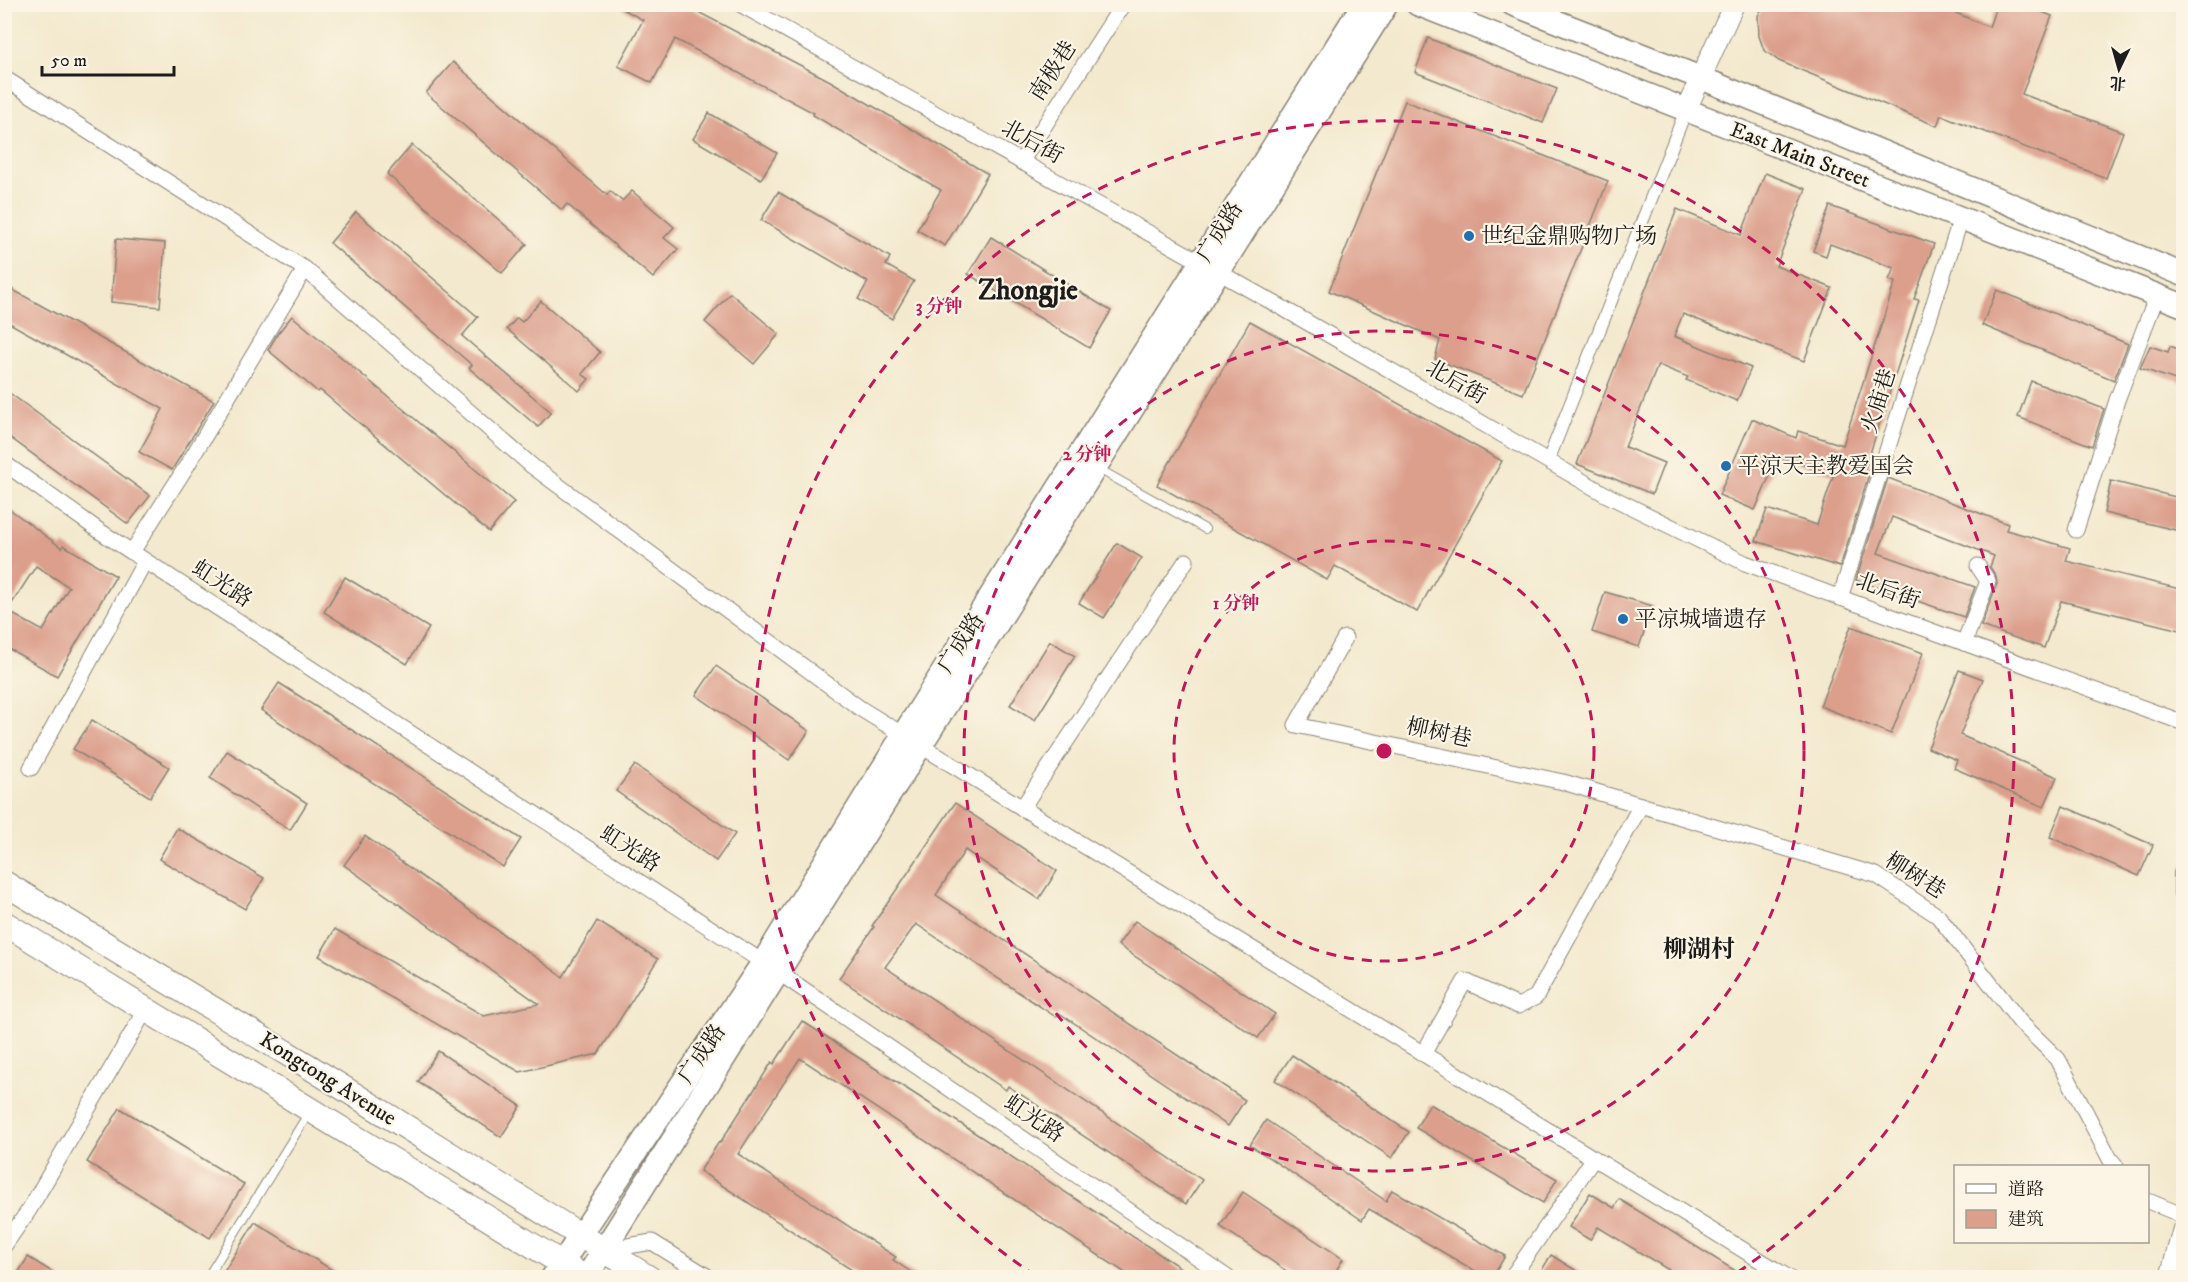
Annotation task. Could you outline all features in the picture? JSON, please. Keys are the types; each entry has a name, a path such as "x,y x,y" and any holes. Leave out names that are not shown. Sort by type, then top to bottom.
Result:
{"main road":[{"name":"广成路","path":"912,740 1096,467 1363,4"},
{"name":"广成路","path":"586,1278 771,967 912,740 1210,267 1387,4"},
{"name":"East Main Street","path":"1417,4 2184,306"},
{"name":"East Main Street","path":"1512,4 1701,78 2184,275"},
{"name":"Kongtong Avenue","path":"4,883 298,1060 649,1278"},
{"name":"Kongtong Avenue","path":"4,923 311,1110 557,1270 586,1278"},
{"name":"广成路","path":"557,1270 771,967"}],"street":[{"name":"北后街","path":"740,4 1210,267 1605,494 1745,563 2184,723"},
{"name":"南极巷","path":"1021,162 1123,4"},
{"path":"1548,461 1686,110 1734,4"},
{"path":"4,78 305,269 532,466 861,710 1789,1278"},
{"name":"火庙巷","path":"1840,598 1961,218"},
{"path":"31,768 188,465 305,269"},
{"path":"2076,530 2116,400 2157,295"},
{"name":"虹光路","path":"4,463 100,532 771,967 1228,1278"},
{"path":"1022,808 1186,561"},
{"path":"1964,643 1988,581 1978,566"},
{"name":"柳树巷","path":"1345,638 1296,725 1563,782 1876,874 1938,916 2020,1022 2058,1059 2114,1165"},
{"path":"1423,1053 1465,981 1518,1006 1536,997 1641,806"},
{"path":"2184,874 2184,893"},
{"path":"4,1246 29,1210 146,1009"},
{"path":"1511,1278 1594,1158"},
{"path":"2149,1201 2184,1216"},
{"path":"2170,1278 2184,1225"},
{"path":"604,1250 652,1242 710,1278"}],"lane":[{"path":"1096,467 1205,530"},
{"path":"207,1278 311,1110"}],"building":[{"path":"614,4 683,4 832,82 988,174 945,246 917,230 941,190 813,115 814,113 675,39 652,83 618,66 643,20"},
{"path":"1764,4 1935,4 1989,27 1997,4 2021,4 2052,16 2022,94 2123,132 2106,178 1941,115 1937,126 1779,61 1764,50 1759,36 1758,16"},
{"path":"1428,38 1557,89 1543,123 1415,72"},
{"path":"453,62 607,195 610,191 622,201 632,191 674,227 664,238 678,249 653,278 567,204 562,210 426,93"},
{"name":"世纪金鼎购物广场","path":"1405,101 1608,181 1523,394 1435,359 1440,340 1329,291"},
{"path":"709,113 777,153 761,179 693,139"},
{"path":"412,145 527,244 502,273 387,174"},
{"path":"1765,173 1806,189 1776,266 1832,288 1804,361 1683,314 1674,336 1751,368 1737,401 1686,380 1688,377 1658,365 1625,447 1664,463 1652,494 1577,464 1677,209 1741,235"},
{"path":"778,192 890,257 886,265 914,281 892,319 858,299 868,282 761,220"},
{"path":"1830,206 1934,244 1914,299 1919,300 1865,469 1870,471 1840,567 1756,541 1767,509 1817,525 1834,474 1778,457 1755,510 1719,495 1752,419 1796,438 1798,431 1843,445 1895,282 1889,280 1894,268 1830,244 1826,256 1813,251"},
{"path":"356,212 478,317 462,336 551,412 538,427 469,368 472,365 330,243"},
{"path":"991,237 1111,311 1089,348 968,274"},
{"path":"116,239 165,243 160,307 111,302"},
{"path":"4,285 214,401 172,470 139,452 163,409 4,320"},
{"path":"1997,290 2128,344 2114,380 1982,325"},
{"path":"730,293 779,334 754,364 705,322"},
{"path":"541,301 600,352 582,374 589,379 579,391 507,329 517,318 522,322"},
{"path":"292,316 514,502 489,532 320,390 318,392 268,350"},
{"path":"1250,321 1502,461 1417,612 1335,566 1327,580 1157,485"},
{"path":"2150,346 2168,352 2170,346 2184,351 2184,383 2140,368"},
{"path":"2031,381 2104,409 2092,446 2018,417"},
{"path":"4,389 150,496 128,524 4,433"},
{"path":"1888,478 2008,524 2006,530 2070,548 2066,561 2184,590 2184,631 2061,601 2044,648 1981,626 1997,584 1996,576 1990,567 1994,556 1892,517 1878,553 1975,587 1964,617 1856,580"},
{"path":"2111,481 2184,499 2184,532 2104,513"},
{"path":"4,505 62,548 63,545 116,576 57,676 4,646","holes":["36,566 69,587 43,631 7,611"]},
{"path":"1117,543 1142,558 1104,618 1079,603"},
{"path":"345,577 429,628 407,664 324,612"},
{"name":"平凉城墙遗存","path":"1605,592 1653,606 1639,647 1592,632"},
{"path":"1851,626 1923,653 1891,734 1820,706"},
{"path":"1050,641 1075,656 1035,720 1010,705"},
{"path":"716,666 809,731 789,760 696,695"},
{"path":"1959,670 1983,679 1960,735 2057,777 2044,807 1954,768 1957,760 1928,748"},
{"path":"279,683 521,839 503,867 261,710"},
{"path":"92,720 169,767 150,797 73,749"},
{"path":"227,751 307,803 290,830 210,778"},
{"path":"635,765 735,834 716,861 616,791"},
{"path":"955,803 1057,871 1039,899 965,850 936,895 1245,1100 1228,1126 1059,1013 1056,1017 916,924 885,967 1202,1180 1186,1204 1008,1086 1006,1090 839,978"},
{"path":"2063,806 2153,845 2139,876 2050,837"},
{"path":"177,828 264,878 245,909 159,859"},
{"path":"365,836 563,977 597,921 658,959 598,1054 520,1072 319,956 335,929 484,1016 539,1004 344,865"},
{"path":"1135,921 1275,1014 1258,1038 1118,945"},
{"path":"802,1021 1196,1278 1133,1278 800,1058 738,1154 896,1257 893,1260 920,1278 864,1278 700,1171"},
{"path":"438,1051 521,1106 501,1137 418,1082"},
{"path":"1292,1055 1409,1132 1392,1158 1275,1080"},
{"path":"1430,1104 1557,1179 1543,1203 1416,1128"},
{"path":"120,1108 244,1184 210,1238 87,1162"},
{"path":"1266,1120 1386,1201 1392,1190 1505,1256 1492,1278 1487,1278 1369,1209 1362,1220 1250,1145"},
{"path":"1243,1192 1343,1259 1337,1269 1349,1278 1297,1278 1220,1226"},
{"path":"1590,1193 1614,1208 1619,1199 1747,1278 1682,1278 1598,1227 1590,1240 1569,1227"},
{"path":"255,1222 345,1278 220,1278"},
{"path":"1551,1255 1588,1278 1537,1278"},
{"path":"28,1257 62,1278 15,1278"}],"place":[{"name":"世纪金鼎购物广场","path":"1469,236"},
{"name":"平涼天主教爱国会","path":"1726,466"},
{"name":"平凉城墙遗存","path":"1623,619"}],"district":[{"name":"Zhongjie","path":"1028,290"},
{"name":"柳湖村","path":"1699,950"}]}
